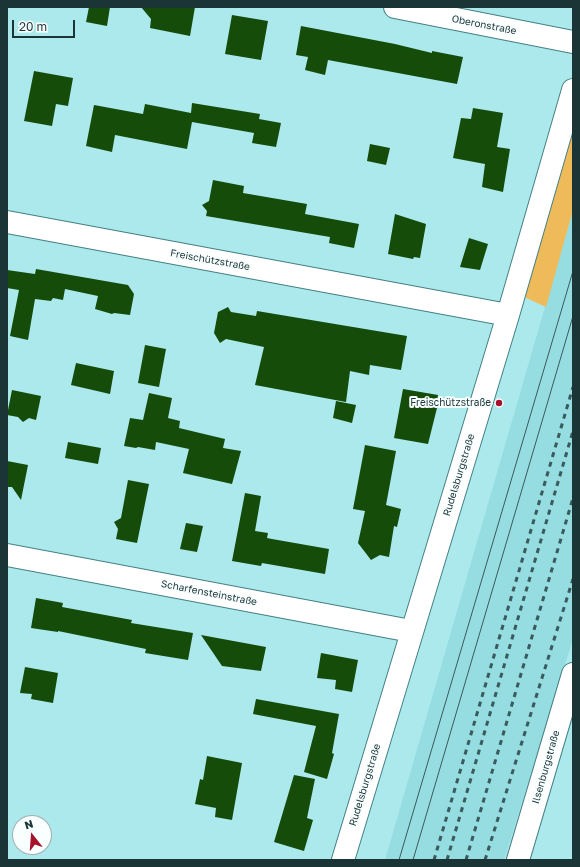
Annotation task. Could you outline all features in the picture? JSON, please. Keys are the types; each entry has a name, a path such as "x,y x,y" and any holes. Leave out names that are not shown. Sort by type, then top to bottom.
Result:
{"street":[{"name":"Oberonstraße","path":"394,7 573,42"},
{"name":"Rudelsburgstraße","path":"342,860 508,315 573,90"},
{"name":"Freischützstraße","path":"7,222 508,315"},
{"name":"Scharfensteinstraße","path":"7,555 411,631"},
{"name":"Ilsenburgstraße","path":"518,860 573,674"}],"shaded area":[{"path":"573,122 573,210 546,307 522,296"},
{"path":"573,210 573,639 504,860 385,860"}],"building":[{"path":"89,7 110,7 107,26 86,22"},
{"path":"141,7 195,7 190,36 150,28 151,19"},
{"path":"232,15 268,21 261,60 225,54"},
{"path":"301,26 395,44 432,53 432,51 463,57 457,84 328,60 325,75 305,70 308,57 296,55"},
{"path":"34,71 73,78 68,106 56,104 52,126 24,121"},
{"path":"192,103 260,114 259,119 281,123 276,147 252,143 254,133 192,122 187,149 115,135 112,152 86,146 94,105 143,114 145,104 191,113"},
{"path":"473,108 503,113 497,147 510,149 503,192 482,187 485,164 453,158 461,118 471,119"},
{"path":"370,144 390,148 386,165 367,161"},
{"path":"213,180 244,186 243,193 307,204 305,214 359,224 354,248 329,243 330,237 206,216 207,211 202,205 209,201"},
{"path":"395,214 426,224 420,258 414,257 413,259 388,254"},
{"path":"469,238 488,244 480,270 460,267"},
{"path":"36,269 128,285 134,294 130,315 112,314 95,309 98,296 65,289 63,300 53,298 51,301 35,299 28,340 10,336 19,290 7,288 7,270 35,274"},
{"path":"228,307 231,312 256,316 257,311 407,336 401,370 370,365 369,375 350,371 346,402 255,385 264,347 226,339 220,343 214,333 218,312"},
{"path":"145,345 166,349 159,387 138,383"},
{"path":"76,363 114,371 110,394 71,385"},
{"path":"403,389 438,395 437,408 428,444 394,438"},
{"path":"12,390 41,396 36,420 29,418 23,422 18,417 7,415"},
{"path":"149,393 172,398 168,418 180,421 179,428 225,439 223,448 241,451 232,484 183,473 189,449 156,442 155,450 124,446 130,418 143,420"},
{"path":"336,401 356,405 352,423 333,418"},
{"path":"68,442 101,448 98,464 65,458"},
{"path":"365,445 396,451 386,505 401,509 397,527 394,526 389,557 380,555 371,560 358,543 365,511 353,509"},
{"path":"7,461 28,465 21,500 12,487 7,487"},
{"path":"128,480 149,484 137,543 116,539 118,529 114,522 121,518"},
{"path":"245,493 261,496 255,531 268,533 267,538 329,549 325,574 262,563 261,566 232,561"},
{"path":"186,523 203,526 197,552 180,549"},
{"path":"36,598 63,603 62,607 132,620 131,623 193,633 188,660 145,653 146,649 58,631 31,628"},
{"path":"201,635 266,647 261,671 222,666"},
{"path":"321,653 358,660 352,692 335,689 336,680 317,678"},
{"path":"25,667 58,673 53,703 31,699 32,694 20,693"},
{"path":"256,699 339,714 332,753 334,754 327,779 304,772 316,726 253,714"},
{"path":"207,756 242,763 232,820 215,817 216,808 195,804 200,779 203,780"},
{"path":"294,775 315,779 307,818 313,820 304,851 274,842"}],"tram line":[{"path":"399,860 573,271"},
{"path":"413,860 573,316"}],"railway":[{"path":"434,860 573,387"},
{"path":"447,860 573,431"},
{"path":"466,860 573,498"},
{"path":"485,860 573,579"}],"place":[{"name":"Freischützstraße","path":"499,403"}]}
